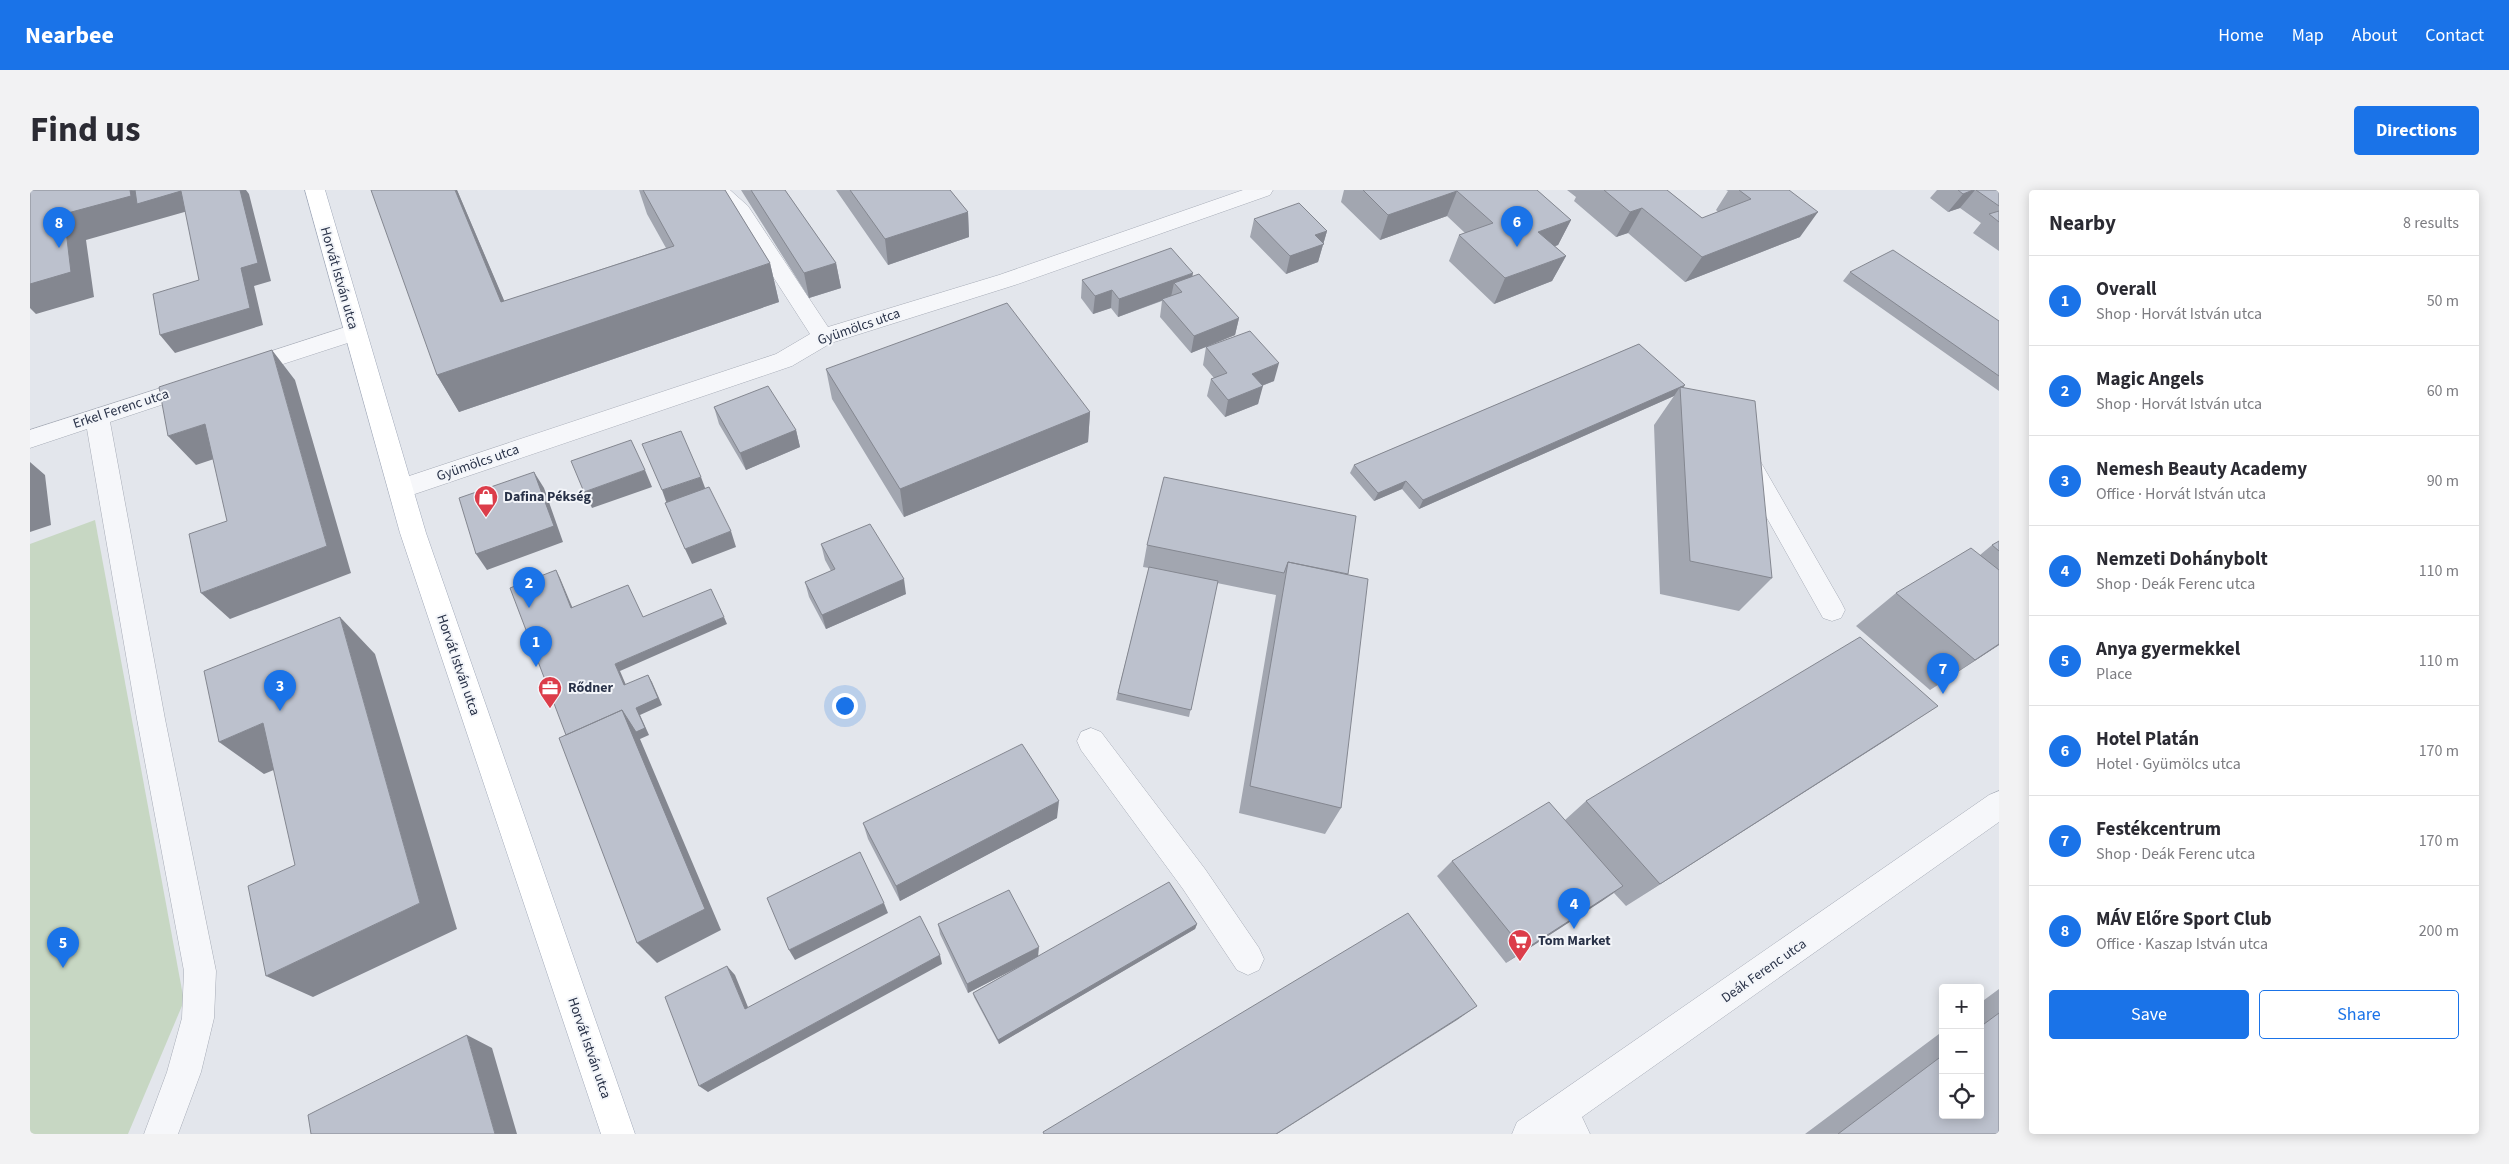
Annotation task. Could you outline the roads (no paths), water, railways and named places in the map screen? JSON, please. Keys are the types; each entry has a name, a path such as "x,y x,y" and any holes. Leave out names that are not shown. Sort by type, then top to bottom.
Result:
{"main road":[{"name":"Horvát István utca","path":"315,190 416,543 618,1134"}],"street":[{"path":"718,190 741,211 823,337"},
{"name":"Gyümölcs utca","path":"400,489 784,360 823,337 1007,280 1262,190"},
{"name":"Erkel Ferenc utca","path":"30,439 355,332"},
{"path":"97,417 151,719 200,971 198,1018 184,1072 161,1134"},
{"path":"1747,461 1832,610"},
{"path":"1091,741 1194,879 1248,959"},
{"name":"Deák Ferenc utca","path":"1528,1134 1566,1124 1999,805"}],"place":[{"name":"Hotel Platán","path":"1517,247"},
{"name":"MÁV Előre Sport Club","path":"59,248"},
{"name":"Dafina Pékség","path":"486,518"},
{"name":"Magic Angels","path":"529,608"},
{"name":"Overall","path":"536,667"},
{"name":"Festékcentrum","path":"1943,694"},
{"name":"Rődner","path":"550,709"},
{"name":"Nemesh Beauty Academy","path":"280,711"},
{"name":"Nemzeti Dohánybolt","path":"1574,929"},
{"name":"Tom Market","path":"1520,962"},
{"name":"Anya gyermekkel","path":"63,968"}]}
